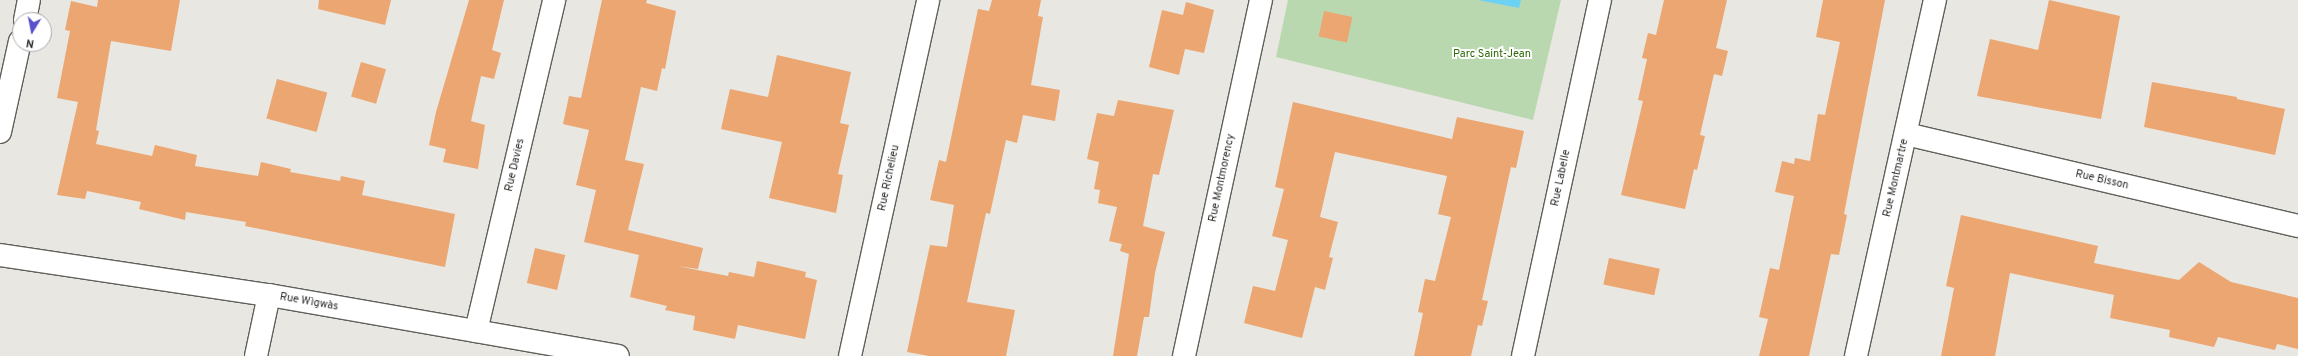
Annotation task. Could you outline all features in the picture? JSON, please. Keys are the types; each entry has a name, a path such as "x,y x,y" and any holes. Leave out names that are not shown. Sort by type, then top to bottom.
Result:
{"street":[{"path":"27,12 29,0"},
{"name":"Rue Davies","path":"476,331 554,0"},
{"name":"Rue Richelieu","path":"850,356 928,0"},
{"name":"Rue Montmorency","path":"1184,356 1261,0"},
{"name":"Rue Labelle","path":"1523,356 1600,0"},
{"name":"Rue Montmartre","path":"1856,356 1935,0"},
{"path":"0,132 18,52"},
{"name":"Rue Bisson","path":"1906,134 2298,226"},
{"name":"Rue Wìgwàs","path":"0,255 269,295 606,355"},
{"path":"256,356 269,295"}],"green space":[{"name":"Parc Saint-Jean","path":"1288,0 1561,0 1533,120 1276,57"}],"water":[{"path":"1478,0 1521,0 1519,8"}],"building":[{"path":"98,0 180,0 171,51 111,41 96,130 99,131 96,144 152,156 155,145 197,155 195,166 258,176 261,162 291,169 290,172 340,181 341,176 365,181 362,195 455,214 445,267 245,226 246,222 186,212 185,220 139,209 141,202 87,191 85,199 57,195 78,102 57,98 70,31 65,30 71,1 97,7"},
{"path":"319,0 391,0 385,25 318,9"},
{"path":"469,0 504,0 492,50 501,53 494,79 481,76 471,121 485,125 478,169 443,162 446,149 429,145 436,112"},
{"path":"602,0 647,0 646,3 676,11 665,69 662,68 657,91 641,87 625,160 644,164 628,230 703,248 698,269 677,266 728,276 729,272 754,277 757,261 806,272 805,277 817,280 805,339 738,325 735,339 693,330 695,316 665,310 667,306 630,297 639,255 584,242 596,190 576,185 589,130 563,124 569,96 581,98"},
{"path":"992,0 1041,0 1038,16 1043,17 1031,85 1060,90 1055,121 1023,115 1017,143 1006,140 990,214 986,213 967,302 1015,310 1006,356 929,356 907,352 930,245 947,247 954,205 930,200 939,160 946,162 978,9 989,11"},
{"path":"1664,0 1727,0 1716,48 1728,51 1722,76 1714,74 1700,135 1705,136 1697,170 1694,169 1685,209 1621,195 1643,101 1638,100 1647,59 1642,58 1648,33 1656,35"},
{"path":"1823,0 1885,0 1844,214 1847,215 1839,255 1831,254 1809,356 1759,356 1768,319 1759,317 1770,268 1779,270 1794,196 1775,192 1782,161 1794,164 1795,158 1810,161 1818,114 1825,115 1840,42 1816,37"},
{"path":"2049,0 2120,16 2101,119 1977,96 1990,39 2038,50"},
{"path":"1186,2 1214,10 1204,53 1185,49 1179,75 1149,67 1162,10 1183,15"},
{"path":"1324,11 1352,17 1347,42 1319,36"},
{"path":"777,55 851,72 840,123 849,125 838,174 843,175 836,213 769,198 782,142 721,129 730,89 768,97"},
{"path":"361,62 386,69 376,104 351,97"},
{"path":"277,79 327,92 317,132 266,119"},
{"path":"2152,82 2237,97 2237,99 2285,109 2275,155 2144,127"},
{"path":"1118,100 1174,110 1159,175 1153,174 1143,226 1165,232 1155,273 1149,317 1144,317 1137,356 1113,356 1129,254 1120,251 1122,244 1109,241 1117,207 1098,203 1100,190 1094,189 1099,162 1087,159 1097,113 1114,116"},
{"path":"1293,102 1452,139 1457,117 1524,131 1516,168 1511,167 1482,300 1488,301 1482,326 1478,325 1471,356 1414,356 1423,313 1418,312 1425,279 1435,281 1451,217 1438,214 1447,176 1335,152 1320,217 1338,222 1329,257 1333,258 1325,290 1315,287 1302,338 1244,323 1253,286 1275,291 1288,240 1272,236 1284,189 1275,187"},
{"path":"1961,215 2098,246 2094,263 2179,280 2199,262 2231,282 2298,298 2298,349 2277,344 2275,350 2218,337 2214,347 2169,337 2170,330 2110,318 2114,295 2010,273 1995,356 1941,356 1954,288 1946,286"},
{"path":"535,248 565,255 557,290 527,283"},
{"path":"1609,258 1660,269 1654,295 1603,284"}]}
